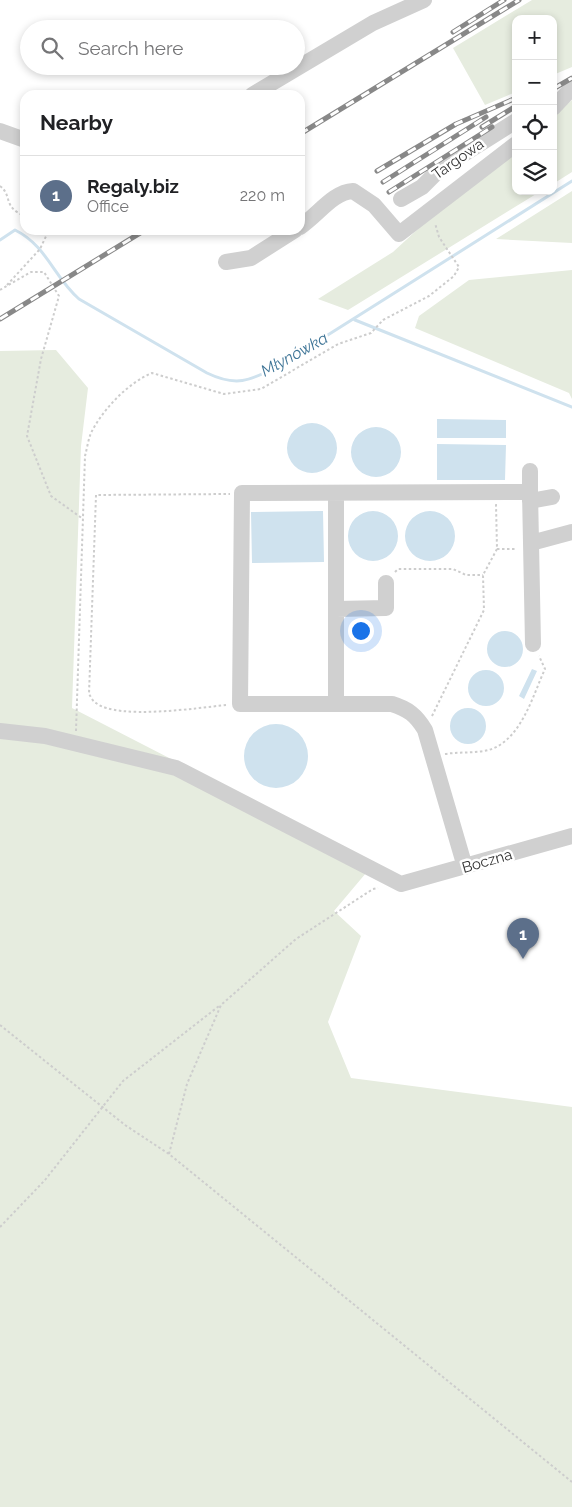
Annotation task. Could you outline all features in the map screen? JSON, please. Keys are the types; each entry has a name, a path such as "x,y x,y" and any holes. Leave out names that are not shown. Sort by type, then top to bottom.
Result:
{"street":[{"path":"305,63 373,23 424,0"},
{"path":"260,90 286,75"},
{"path":"557,96 572,87"},
{"path":"556,105 572,87"},
{"name":"Targowa","path":"401,199 422,187 440,169 512,124"},
{"path":"0,131 20,138"},
{"path":"305,223 318,214 339,193 354,191 374,205 399,234 512,147"},
{"path":"226,262 252,258 287,235"},
{"path":"530,472 533,644"},
{"path":"465,867 425,730 417,717 405,708 392,704 240,704 242,493 496,492 530,497 552,497"},
{"path":"336,493 336,704"},
{"path":"531,543 572,532"},
{"path":"336,609 386,608 386,583"},
{"path":"0,731 45,736 176,768 401,884"},
{"name":"Boczna","path":"401,884 572,836"}],"path":[{"path":"0,186 4,189 7,202 11,208 20,213"},
{"path":"75,744 85,456 91,434 119,396 145,376 152,373 224,394 261,389 338,344 371,333 383,320 430,296 454,276 459,268 439,237 434,222 439,204"},
{"path":"5,287 40,249 47,235"},
{"path":"0,290 31,272 44,272 59,296 41,358 26,436 52,496 83,519"},
{"path":"425,730 484,610 482,574 497,549 496,492"},
{"path":"240,704 140,713 111,709 96,704 89,694 96,496 242,493"},
{"path":"497,549 520,549 531,543"},
{"path":"386,583 398,569 453,568 466,575 482,574"},
{"path":"432,755 486,751 512,735 545,669 533,644"},
{"path":"0,1226 45,1180 123,1081 221,1005 296,939 373,889 401,884"},
{"path":"169,1154 187,1084 221,1005"},
{"path":"0,1025 124,1124 169,1154 572,1482"}],"shaded area":[{"path":"532,0 572,0 572,67 557,73 557,15 512,15 512,94 485,105 453,48"},
{"path":"572,100 572,172 557,181 557,150 557,113"},
{"path":"512,151 512,195 535,195 348,310 318,299 393,252 445,204"},
{"path":"572,191 572,243 496,239"},
{"path":"572,270 572,399 569,393 415,328 419,316 469,280"},
{"path":"56,350 88,388 81,446 72,708 175,761 366,873 334,911 361,936 328,1022 351,1078 572,1107 572,1507 0,1507 0,351"}],"water":[{"path":"437,419 506,420 506,438 437,438"},
{"path":"307,423 317,423 330,430 337,443 337,453 330,466 317,473 307,473 298,469 291,462 287,453 287,443 291,434 298,427"},
{"path":"371,427 381,427 394,434 401,447 401,457 394,470 381,477 371,477 362,473 355,466 351,457 351,447 355,438 362,431"},
{"path":"437,444 506,445 505,480 437,480"},
{"path":"323,511 324,562 252,563 251,512"},
{"path":"368,511 378,511 391,518 398,531 398,541 391,554 378,561 368,561 359,557 352,550 348,541 348,531 352,522 359,515"},
{"path":"425,511 435,511 448,518 455,531 455,541 448,554 435,561 425,561 416,557 409,550 405,541 405,531 409,522 416,515"},
{"path":"505,631 512,632 518,636 522,642 522,656 518,662 512,666 505,667 498,666 492,662 488,656 487,649 488,642 492,636 498,632"},
{"path":"532,669 537,671 524,699 519,696"},
{"path":"486,670 493,671 499,675 503,681 503,695 499,701 493,705 486,706 479,705 473,701 469,695 468,688 469,681 473,675 479,671"},
{"path":"468,708 475,709 481,713 485,719 485,733 481,739 475,743 468,744 461,743 455,739 451,733 450,726 451,719 455,713 461,709"},
{"path":"270,724 282,724 299,733 306,744 308,756 306,768 299,779 282,788 270,788 258,783 249,774 244,762 244,750 249,738 258,729"}],"waterway":[{"name":"Młynówka","path":"23,235 35,244 79,299 207,373 226,380 242,381 277,367 572,181"},
{"name":"Młynówka","path":"0,240 15,230 20,233"},
{"path":"355,320 572,407"}],"railway":[{"path":"453,32 504,0"},
{"path":"305,131 519,0"},
{"path":"557,87 572,78"},
{"path":"377,171 456,124 512,100"},
{"path":"482,127 512,108"},
{"path":"383,182 486,117"},
{"path":"389,192 492,127"},
{"path":"0,319 137,235"}],"place":[{"name":"Regaly.biz","path":"523,959"}]}
